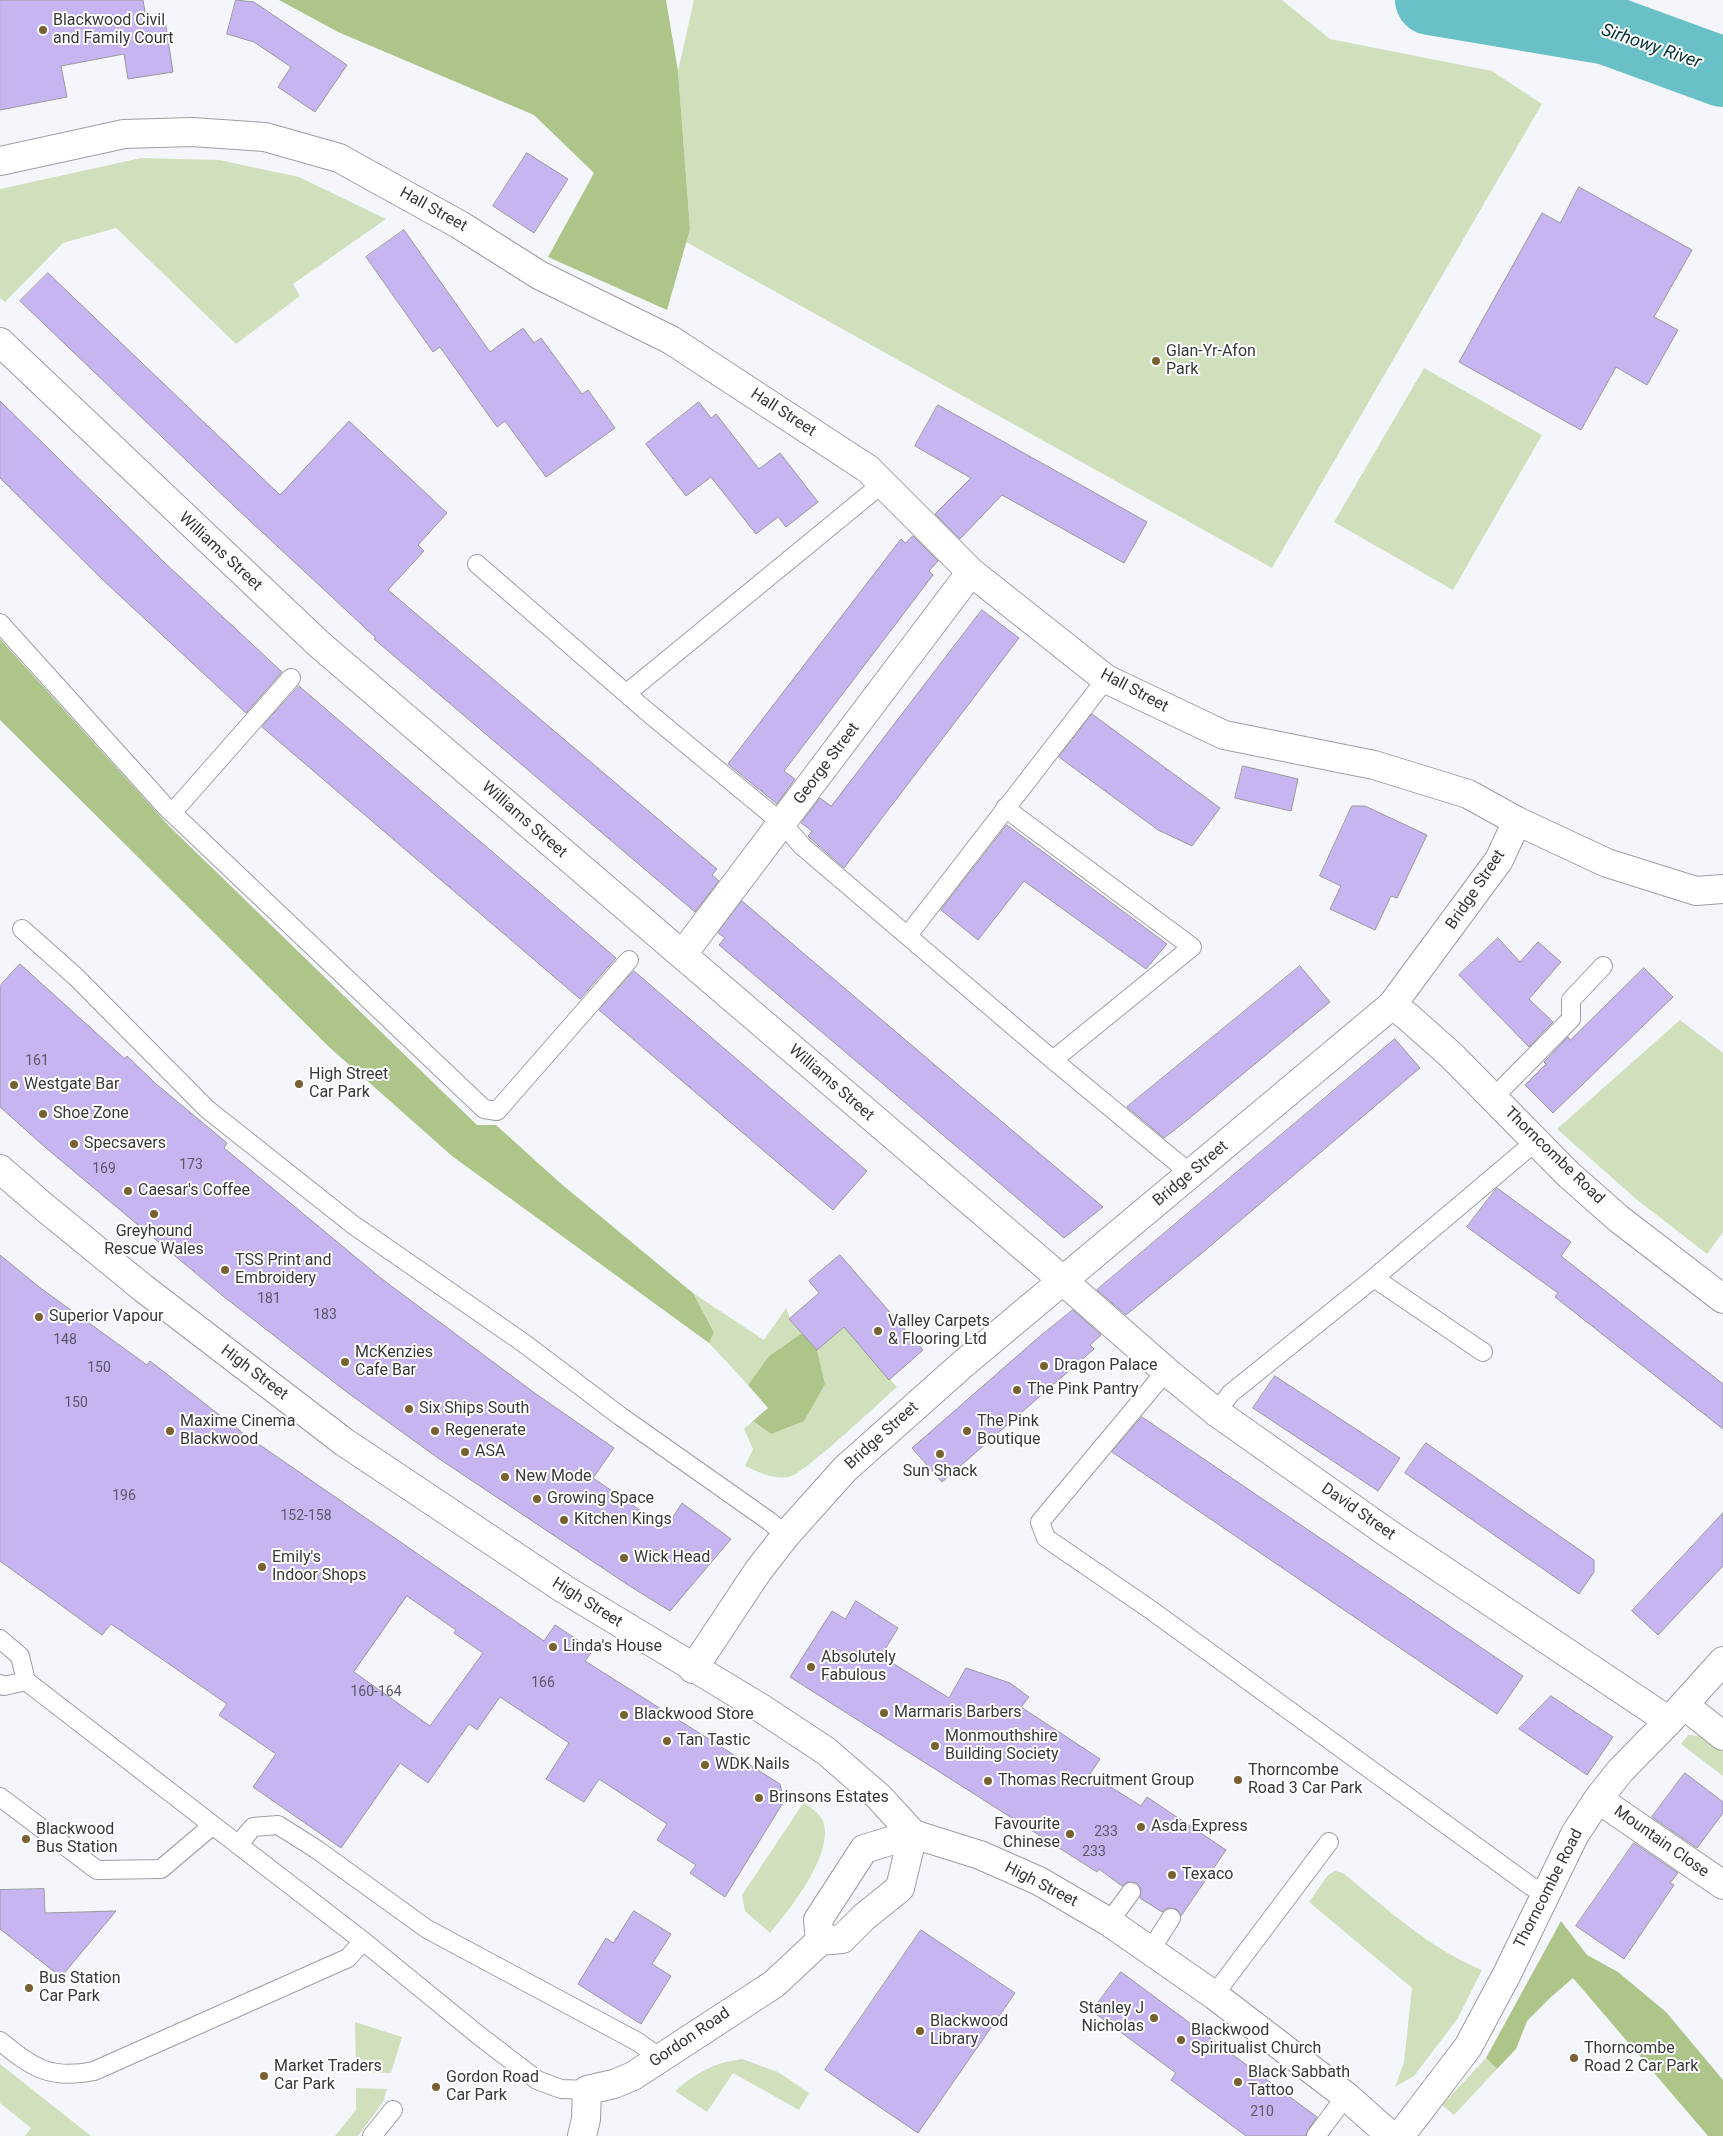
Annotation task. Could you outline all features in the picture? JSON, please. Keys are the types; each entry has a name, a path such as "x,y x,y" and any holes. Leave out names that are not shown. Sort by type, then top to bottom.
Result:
{"street":[{"name":"Hall Street","path":"0,160 124,134 192,132 265,137 339,158 460,225 539,275 671,340 868,470 971,572 1106,679 1224,735 1374,765 1468,794 1517,821"},
{"name":"Williams Street","path":"0,342 320,645 1063,1281"},
{"name":"George Street","path":"682,955 783,824 971,572"},
{"path":"1517,821 1607,862 1696,891 1723,889"},
{"name":"Bridge Street","path":"693,1669 758,1571 845,1469 963,1364 1392,1004 1499,860 1517,821"},
{"name":"Thorncombe Road","path":"1392,1004 1452,1056 1494,1097 1535,1142 1619,1219 1723,1300"},
{"name":"High Street","path":"0,1169 143,1288 344,1442 564,1589 693,1669 761,1708 826,1751 878,1797 913,1834 980,1855 1022,1874 1109,1922 1214,1995 1346,2096 1390,2136"},
{"name":"David Street","path":"1063,1281 1216,1412 1390,1534 1676,1713 1723,1736"},
{"name":"Thorncombe Road","path":"1400,2136 1468,2047 1507,1974 1575,1834 1598,1799 1620,1771 1723,1661"},
{"name":"Mountain Close","path":"1598,1799 1723,1885"},
{"path":"913,1834 900,1888 864,1917 842,1939 820,1941 818,1920 864,1849 913,1834"},
{"name":"Gordon Road","path":"587,2090 614,2084 633,2076 774,1984 820,1941"},
{"path":"582,2136 586,2120 587,2090"}],"lane":[{"path":"627,693 882,483"},
{"path":"477,564 783,824 802,846 1053,1060 1191,1174"},
{"path":"0,623 172,813 484,1109 497,1111 629,960"},
{"path":"172,813 291,678"},
{"path":"908,935 1106,679"},
{"path":"1005,808 1192,947 1053,1060"},
{"path":"22,928 76,977 207,1109 337,1212 525,1344 620,1416 769,1521 786,1536"},
{"path":"1494,1097 1571,1019 1571,1000 1603,966"},
{"path":"1216,1412 1232,1394 1374,1278 1535,1142"},
{"path":"1374,1278 1483,1352"},
{"path":"1166,1371 1040,1522 1046,1538 1151,1610 1532,1887 1546,1891"},
{"path":"0,1639 20,1656 26,1682 363,1942 477,2034 537,2080 561,2089 587,2090"},
{"path":"0,1684 4,1686 26,1682"},
{"path":"0,1797 97,1870 161,1868 213,1825"},
{"path":"238,1845 253,1827 278,1825 316,1849 427,1929 638,2042 660,2058"},
{"path":"1214,1995 1329,1842"},
{"path":"1109,1922 1131,1892"},
{"path":"1150,1951 1171,1918"},
{"path":"0,2041 38,2068 56,2074 74,2076 94,2071 333,1966 348,1958 363,1942"},
{"path":"1316,2136 1346,2096"},
{"path":"372,2136 393,2110"}],"green space":[{"path":"279,0 666,0 678,71 690,229 667,310 548,257 594,173 534,115 338,32"},
{"path":"694,0 1282,0 1330,39 1492,71 1542,104 1272,568 686,242 690,229 678,71"},
{"path":"141,158 219,160 299,177 386,219 293,284 300,296 236,344 116,228 63,243 5,302 0,298 0,189"},
{"path":"1424,368 1542,435 1453,590 1334,522"},
{"path":"0,639 170,827 477,1125 496,1125 559,1182 693,1293 714,1332 709,1343 452,1156 329,1047 0,720"},
{"path":"1680,1020 1723,1053 1723,1232 1707,1254 1636,1199 1557,1129"},
{"path":"693,1293 764,1340 786,1308 790,1319 802,1333 769,1356 748,1385 709,1343 714,1331"},
{"path":"844,1327 897,1387 810,1464 797,1473 789,1477 777,1477 745,1466 753,1449 744,1429 753,1421 771,1434 825,1384 817,1350"},
{"path":"802,1333 817,1350 825,1384 804,1421 771,1434 753,1421 768,1408 748,1385 769,1356"},
{"path":"1688,1735 1701,1736 1723,1752 1723,1776 1681,1744"},
{"path":"804,1802 823,1821 825,1834 822,1849 817,1865 808,1881 788,1911 770,1933 745,1911 742,1895"},
{"path":"1335,1871 1343,1873 1392,1914 1426,1939 1444,1951 1482,1970 1458,2018 1414,2076 1395,2087 1404,2062 1412,1988 1309,1902 1328,1875"},
{"path":"1561,1921 1587,1955 1618,1972 1666,2012 1723,2080 1723,2136 1708,2136 1573,1978 1527,2021 1516,2049 1497,2069 1486,2058"},
{"path":"355,2022 402,2037 391,2073 356,2072"},
{"path":"1486,2058 1497,2069 1454,2115 1442,2105"},
{"path":"742,2059 778,2072 809,2093 799,2110 733,2073 707,2112 675,2091 706,2069"},
{"path":"0,2064 91,2136 25,2136 31,2128 0,2103"},
{"path":"356,2088 387,2089 383,2102 358,2136 335,2136 356,2110"}],"building":[{"name":"Blackwood Civil and Family Court","path":"0,0 143,0 147,24 165,20 173,72 128,79 124,54 61,66 67,97 0,110"},
{"path":"236,0 254,2 347,65 315,112 278,87 291,67 254,42 227,34"},
{"path":"527,153 568,179 534,233 493,206"},
{"path":"1579,187 1692,250 1654,317 1678,330 1647,385 1616,367 1581,430 1459,362 1542,213 1560,223"},
{"path":"404,230 490,352 523,328 534,343 541,338 582,394 588,390 615,428 546,477 505,421 497,427 440,347 433,352 366,257"},
{"path":"48,273 280,495 349,421 447,513 418,545 424,551 388,590 717,869 712,875 719,881 695,912 374,639 376,638 234,506 20,301"},
{"path":"0,401 165,563 282,672 246,713 104,581 0,478"},
{"path":"699,402 711,418 716,414 759,469 780,453 818,502 786,527 778,517 756,534 711,477 686,496 646,444"},
{"path":"938,405 1147,522 1124,563 1002,495 960,539 935,514 971,478 915,446"},
{"path":"913,536 938,561 929,571 933,575 784,771 795,779 777,804 728,764 901,539 905,543"},
{"path":"982,610 1019,638 844,868 808,836 812,831 801,823 820,798 831,806"},
{"path":"299,686 616,958 580,999 262,727"},
{"path":"1092,714 1220,808 1192,846 1158,830 1059,757"},
{"path":"1243,766 1298,779 1291,811 1235,798"},
{"path":"1352,806 1365,806 1427,835 1397,898 1391,896 1375,930 1330,909 1341,886 1320,876"},
{"path":"1007,825 1167,944 1146,969 1024,881 978,940 941,910"},
{"path":"742,901 1103,1207 1064,1238 719,945 725,938 718,933"},
{"path":"1498,938 1520,962 1538,942 1561,962 1529,999 1553,1022 1529,1047 1459,975"},
{"path":"20,964 125,1059 127,1056 155,1083 227,1143 224,1148 382,1279 536,1394 614,1448 593,1478 666,1528 682,1503 731,1539 670,1611 438,1458 348,1393 223,1296 46,1148 0,1107 0,986"},
{"path":"1300,966 1330,1002 1186,1121 1164,1138 1127,1107"},
{"path":"1644,968 1673,997 1553,1113 1525,1085 1546,1064 1544,1062 1568,1037 1570,1040"},
{"path":"634,971 867,1171 833,1210 599,1010"},
{"path":"1395,1039 1420,1068 1202,1253 1126,1315 1097,1290"},
{"path":"1497,1188 1571,1242 1561,1256 1723,1384 1723,1429 1555,1297 1558,1293 1467,1227"},
{"path":"0,1255 39,1287 147,1365 150,1361 244,1434 544,1641 555,1625 593,1650 585,1661 780,1784 784,1801 725,1897 690,1873 696,1865 657,1840 667,1824 640,1806 599,1779 584,1802 546,1779 569,1743 500,1697 477,1730 469,1724 428,1783 400,1763 341,1848 253,1787 276,1754 219,1715 227,1704 111,1624 102,1635 0,1561","holes":["407,1596 456,1630 454,1633 483,1653 430,1726 354,1672"]},
{"path":"840,1255 923,1350 889,1380 844,1327 817,1350 789,1319 819,1293 809,1281"},
{"path":"1073,1310 1101,1335 1090,1345 1094,1349 942,1482 912,1448 1039,1337"},
{"path":"1275,1376 1400,1458 1378,1491 1253,1408"},
{"path":"1142,1417 1523,1676 1497,1714 1112,1452"},
{"path":"1426,1443 1594,1560 1594,1572 1579,1594 1405,1473"},
{"path":"1723,1513 1723,1566 1658,1635 1632,1611"},
{"path":"856,1601 898,1628 881,1656 949,1698 966,1668 1010,1683 1029,1697 1021,1707 1100,1759 1090,1774 1141,1806 1147,1797 1226,1850 1181,1916 1176,1909 1167,1908 1162,1912 1140,1898 1141,1888 1137,1883 1127,1882 1122,1886 1099,1869 1097,1872 790,1677 832,1611 845,1619"},
{"path":"1551,1696 1613,1737 1587,1775 1519,1729"},
{"path":"1685,1773 1723,1802 1723,1813 1697,1848 1652,1817"},
{"path":"1634,1843 1678,1873 1670,1883 1674,1885 1624,1959 1576,1926"},
{"path":"44,1889 45,1913 116,1911 61,1977 0,1929 0,1890"},
{"path":"634,1911 671,1934 652,1964 671,1976 641,2024 578,1984 606,1938 613,1943"},
{"name":"Blackwood Library","path":"921,1930 1015,1993 918,2133 825,2070"},
{"path":"1121,1972 1317,2117 1306,2136 1246,2136 1171,2080 1176,2073 1092,2011"}],"waterway":[{"name":"Sirhowy River","path":"1430,0 1608,30 1723,72"}],"place":[{"name":"Blackwood Civil and Family Court","path":"43,30"},
{"name":"Glan-Yr-Afon Park","path":"1156,361"},
{"name":"High Street Car Park","path":"299,1084"},
{"name":"Westgate Bar","path":"14,1085"},
{"name":"Shoe Zone","path":"43,1114"},
{"name":"Specsavers","path":"74,1144"},
{"name":"Caesar's Coffee","path":"128,1191"},
{"name":"Greyhound Rescue Wales","path":"154,1214"},
{"name":"TSS Print and Embroidery","path":"225,1270"},
{"name":"Superior Vapour","path":"39,1317"},
{"name":"Valley Carpets & Flooring Ltd","path":"878,1331"},
{"name":"McKenzies Cafe Bar","path":"345,1362"},
{"name":"Dragon Palace","path":"1044,1366"},
{"name":"The Pink Pantry","path":"1017,1390"},
{"name":"Six Ships South","path":"409,1409"},
{"name":"Maxime Cinema Blackwood","path":"170,1431"},
{"name":"Regenerate","path":"435,1431"},
{"name":"The Pink Boutique","path":"967,1431"},
{"name":"ASA","path":"465,1452"},
{"name":"Sun Shack","path":"940,1454"},
{"name":"New Mode","path":"505,1477"},
{"name":"Growing Space","path":"537,1499"},
{"name":"Kitchen Kings","path":"564,1520"},
{"name":"Wick Head","path":"624,1558"},
{"name":"Emily's Indoor Shops","path":"262,1567"},
{"name":"Linda's House","path":"553,1647"},
{"name":"Absolutely Fabulous","path":"811,1667"},
{"name":"Marmaris Barbers","path":"884,1713"},
{"name":"Blackwood Store","path":"624,1715"},
{"name":"Tan Tastic","path":"667,1741"},
{"name":"Monmouthshire Building Society","path":"935,1746"},
{"name":"WDK Nails","path":"705,1765"},
{"name":"Thorncombe Road 3 Car Park","path":"1238,1780"},
{"name":"Thomas Recruitment Group","path":"988,1781"},
{"name":"Brinsons Estates","path":"759,1798"},
{"name":"Asda Express","path":"1141,1827"},
{"name":"Favourite Chinese","path":"1070,1834"},
{"name":"Blackwood Bus Station","path":"26,1839"},
{"name":"Texaco","path":"1172,1875"},
{"name":"Bus Station Car Park","path":"29,1988"},
{"name":"Stanley J Nicholas","path":"1154,2018"},
{"name":"Blackwood Library","path":"920,2031"},
{"name":"Blackwood Spiritualist Church","path":"1181,2040"},
{"name":"Thorncombe Road 2 Car Park","path":"1574,2058"},
{"name":"Market Traders Car Park","path":"264,2076"},
{"name":"Black Sabbath Tattoo","path":"1238,2082"},
{"name":"Gordon Road Car Park","path":"436,2087"}]}
